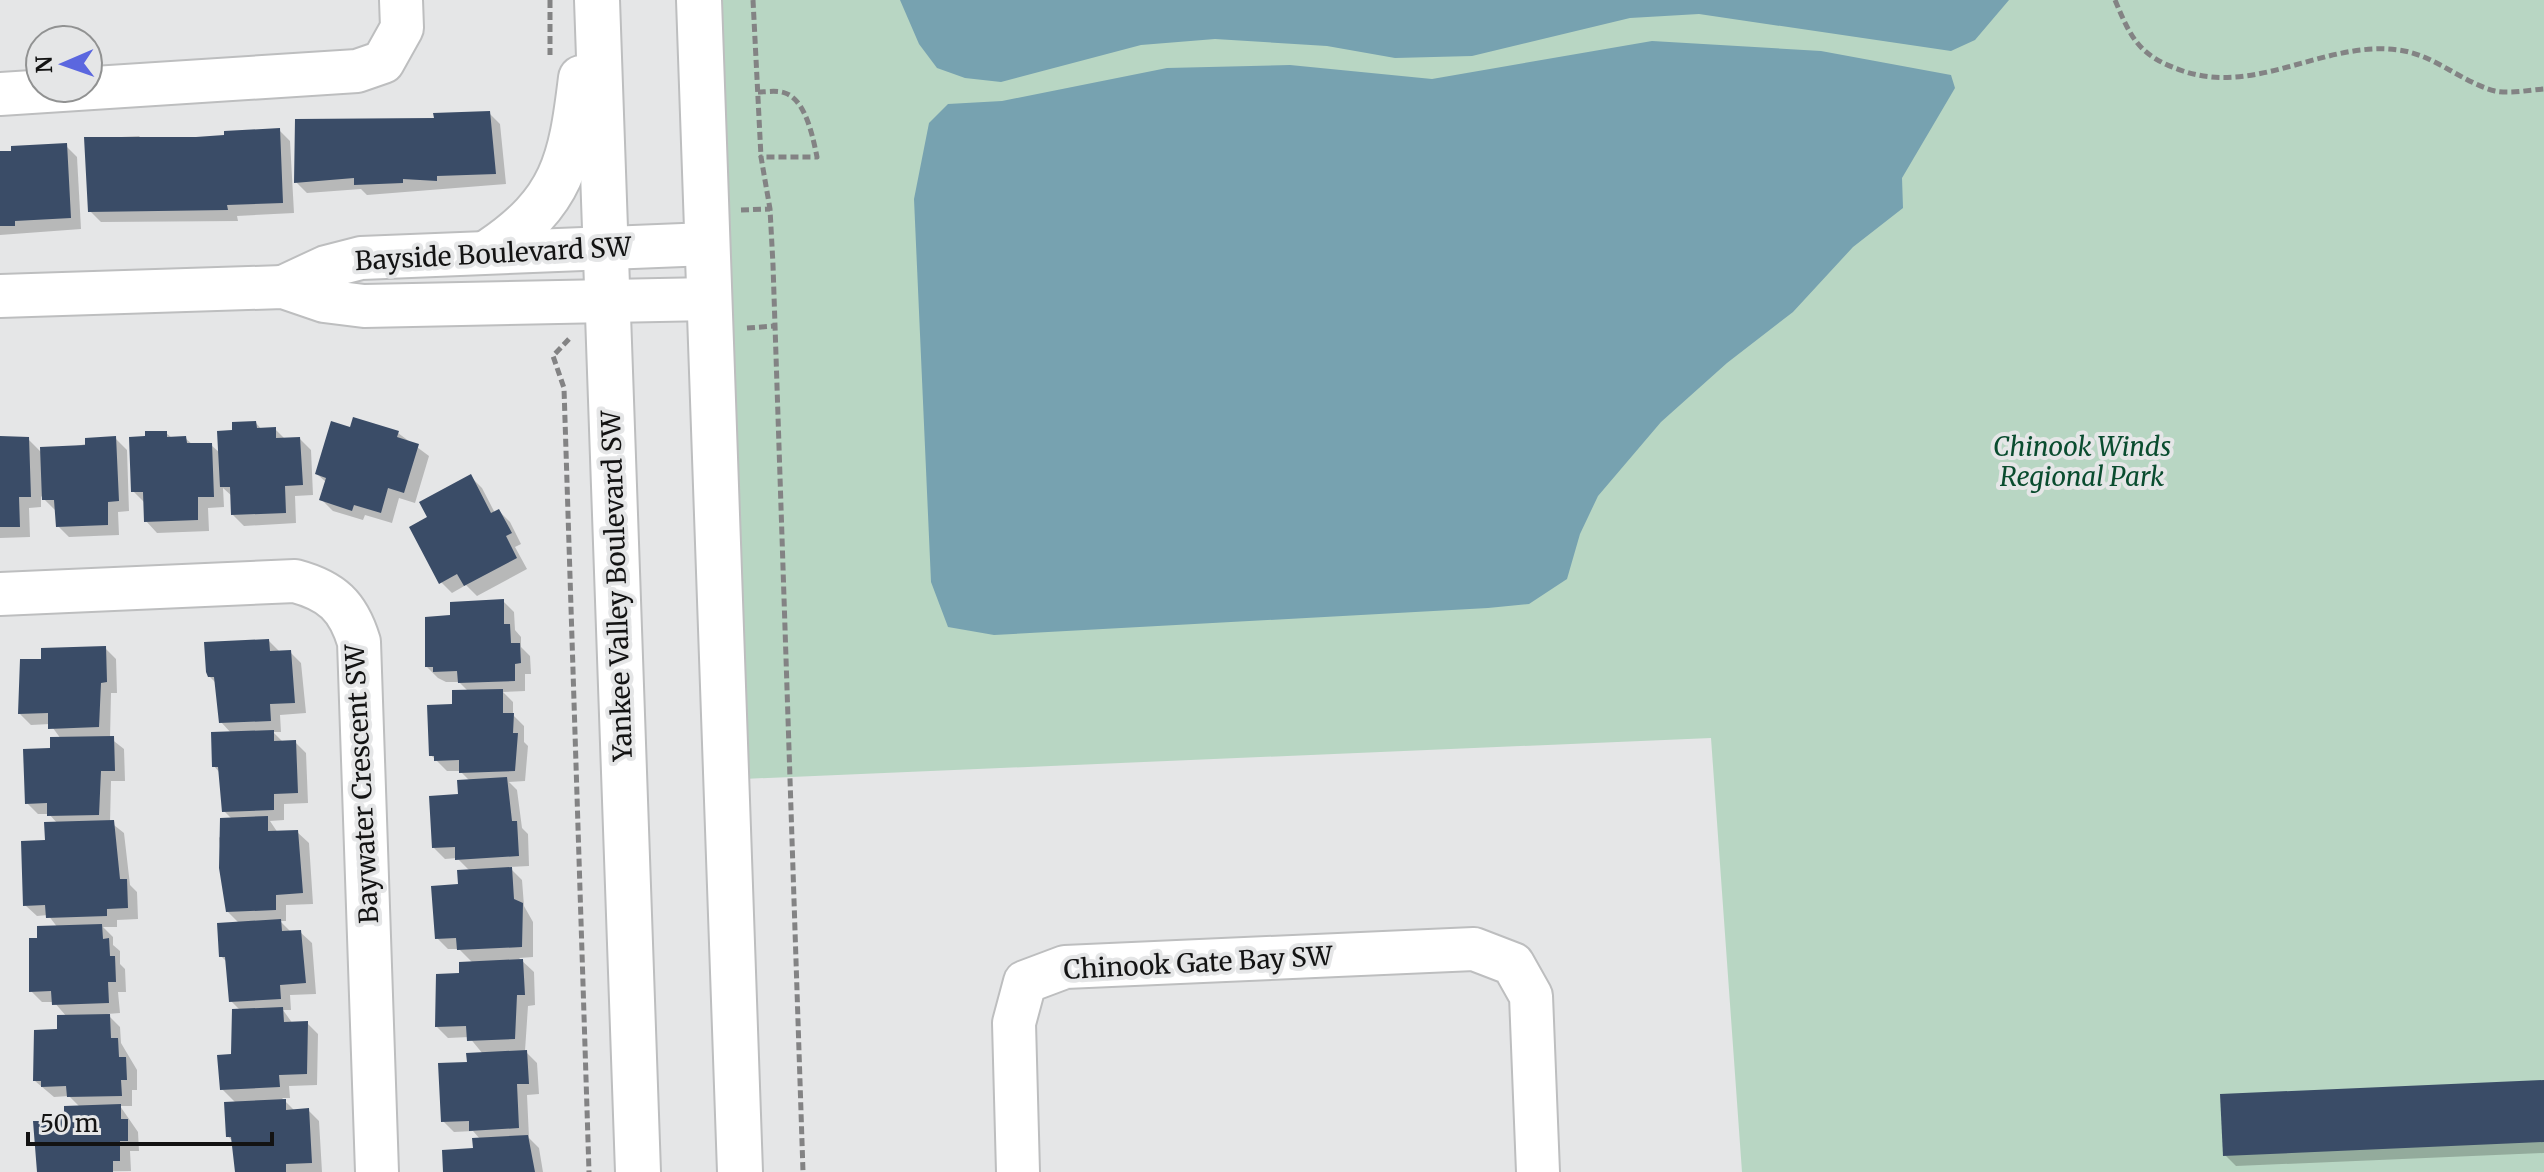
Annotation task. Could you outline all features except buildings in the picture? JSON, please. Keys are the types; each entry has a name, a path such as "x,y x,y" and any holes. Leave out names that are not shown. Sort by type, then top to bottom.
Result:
{"main road":[{"name":"Yankee Valley Boulevard SW","path":"594,0 606,247 638,1172"},
{"path":"490,251 538,214 549,200 564,169 578,107 594,0"},
{"path":"699,0 718,227 740,1172"}],"street":[{"path":"0,94 357,71 383,62 402,28 401,0"},
{"name":"Bayside Boulevard SW","path":"283,287 326,267 361,258 606,247 718,227"},
{"name":"Bayside Boulevard SW","path":"0,296 283,287 324,301 364,306 607,301 721,314"},
{"name":"Baywater Crescent SW","path":"0,594 295,581 317,587 336,597 352,620 359,642 377,1172"},
{"name":"Chinook Gate Bay SW","path":"1018,1172 1014,1023 1025,982 1065,967 1474,949 1513,964 1531,996 1538,1172"}],"path":[{"path":"753,0 761,157 770,209 775,326 803,1172"},
{"path":"2115,0 2130,36 2143,52 2204,78 2236,79 2347,52 2378,49 2428,58 2496,91 2544,89"},
{"path":"758,92 783,92 795,99 812,136 817,157 761,157"},
{"path":"718,227 770,209"},
{"path":"721,314 775,326"},
{"path":"570,337 553,356 564,388 589,1172"}],"green space":[{"name":"Chinook Winds Regional Park","path":"722,0 2544,0 2544,1172 1742,1172 1711,738 743,779"}],"water":[{"path":"900,0 2009,0 1975,40 1951,51 1699,14 1630,18 1472,56 1395,58 1327,46 1215,39 1141,45 1001,82 965,78 937,68 919,44"},
{"path":"1652,41 1821,51 1951,75 1955,88 1902,178 1903,208 1853,247 1793,312 1727,363 1661,422 1598,496 1580,534 1567,579 1529,604 1488,608 994,635 948,627 931,582 914,199 929,123 948,104 1002,101 1167,68 1290,65 1432,79"}]}
